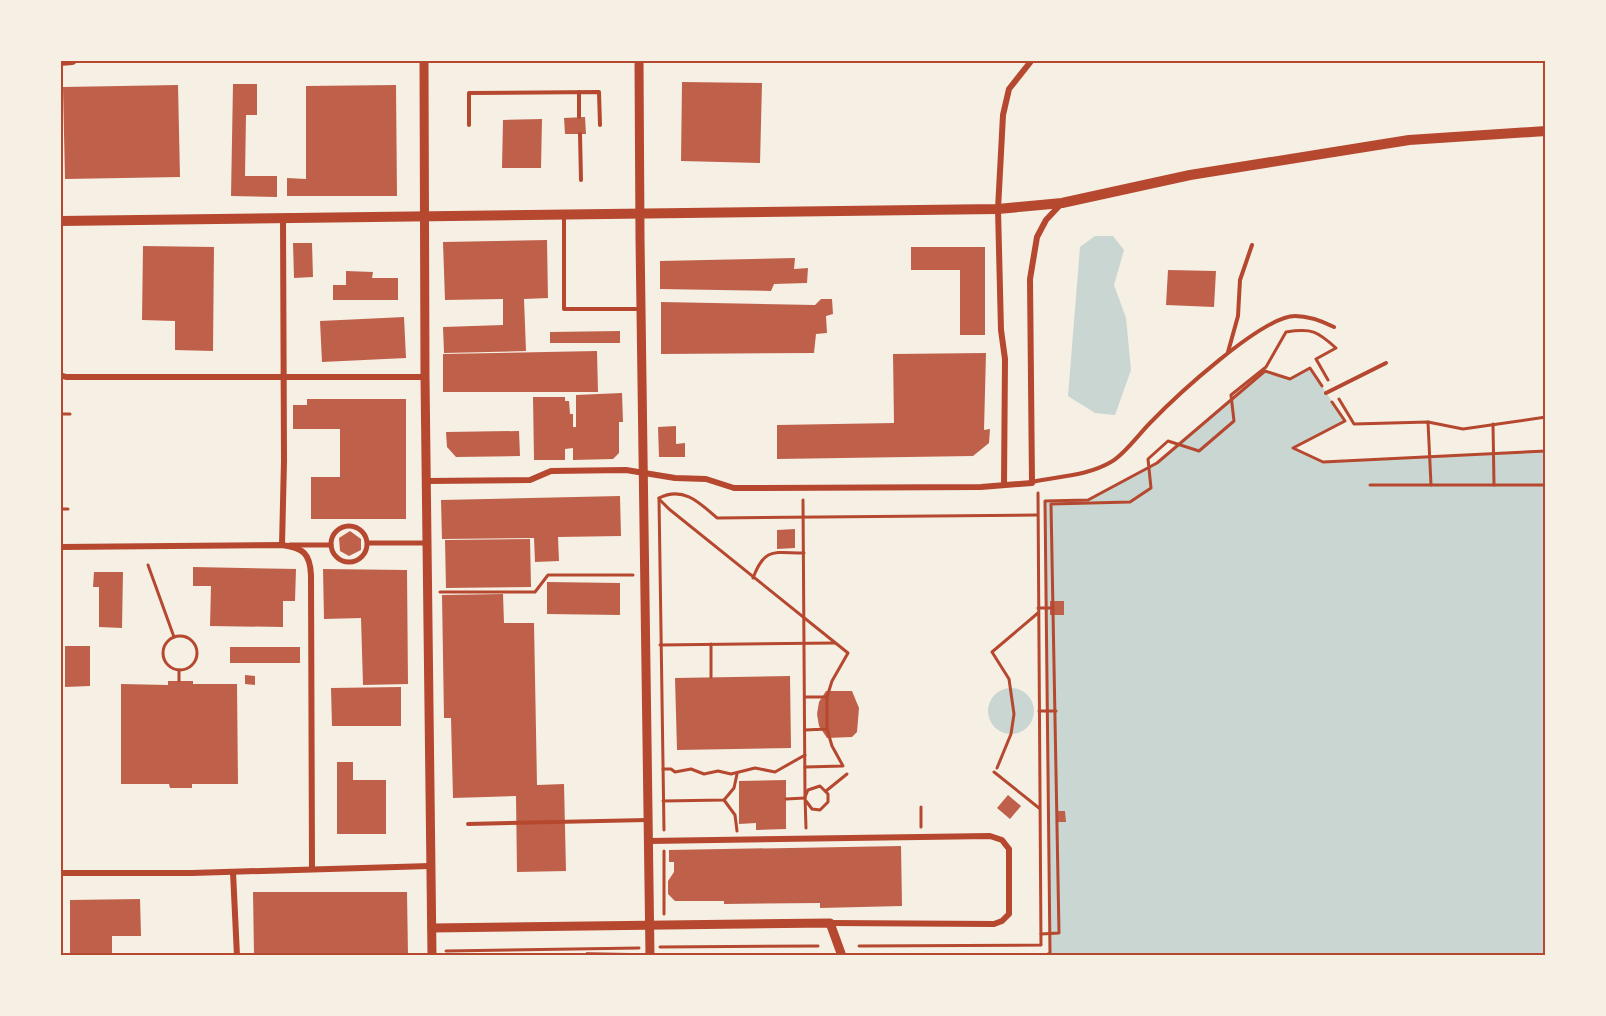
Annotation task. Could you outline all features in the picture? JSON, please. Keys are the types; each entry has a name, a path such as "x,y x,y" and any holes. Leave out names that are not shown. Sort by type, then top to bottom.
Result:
{"main road":[{"path":"60,61 72,60"},
{"path":"60,221 998,209 1062,203 1190,175 1409,140 1546,131"}],"street":[{"path":"424,60 424,377 432,956"},
{"path":"639,60 639,214 650,952"},
{"path":"1004,485 1005,359 1001,330 998,209 1003,115 1009,89 1032,60"},
{"path":"427,481 530,480 551,471 626,470 675,478 706,479 734,488 981,487 1032,483 1030,279 1037,237 1046,220 1062,203"},
{"path":"282,545 283,218"},
{"path":"60,375 424,377"},
{"path":"348,526 360,528 368,543 364,555 359,560 347,562 336,557 331,545 331,540 337,530 348,526"},
{"path":"368,543 427,543"},
{"path":"282,545 296,547 305,553 310,563 312,869"},
{"path":"60,547 331,545"},
{"path":"432,928 830,923 994,924 1002,921 1009,914 1009,849 1002,840 990,836 649,841"},
{"path":"60,873 233,872 430,866"},
{"path":"233,872 237,956"},
{"path":"830,923 842,956"}],"lane":[{"path":"579,92 579,117"},
{"path":"469,125 469,93 579,92 599,92 600,125"},
{"path":"580,134 582,180"},
{"path":"564,215 564,309 641,309"},
{"path":"1228,354 1238,316 1240,280 1252,245"},
{"path":"1032,483 1090,472 1114,461 1188,386 1269,325 1293,316 1317,319 1334,327"},
{"path":"1326,393 1386,363"},
{"path":"468,824 648,820"}],"path":[{"path":"1041,934 1059,933 1051,504 1130,502 1151,488 1148,459 1168,441 1199,451 1234,421 1231,395 1266,367 1286,332 1303,329 1321,334 1336,348 1316,359 1354,424 1428,422 1463,429 1546,417"},
{"path":"1044,956 1050,953 1045,501 1089,500 1157,463 1265,371 1290,379 1310,368 1345,422 1293,448 1323,462 1546,451"},
{"path":"60,414 70,414"},
{"path":"1428,422 1431,485"},
{"path":"1493,424 1494,485"},
{"path":"1370,485 1546,485"},
{"path":"859,946 1041,945 1038,493"},
{"path":"659,498 673,494 691,496 717,518 1052,517"},
{"path":"659,498 669,509 753,578 848,653 832,681 827,697 827,729 832,746 843,766 805,767"},
{"path":"659,498 664,925"},
{"path":"803,500 806,839"},
{"path":"60,509 68,509"},
{"path":"753,578 762,559 768,554 804,553"},
{"path":"148,565 174,637"},
{"path":"440,592 535,592 548,575 645,575"},
{"path":"1038,608 1053,608"},
{"path":"1038,613 992,652 1009,679 1014,714 1011,734 995,770 1040,809"},
{"path":"174,637 187,638 195,646 197,652 189,667 179,670 169,666 163,657 164,647 174,637"},
{"path":"646,645 835,643"},
{"path":"711,644 711,677"},
{"path":"179,670 179,681"},
{"path":"805,697 827,697"},
{"path":"1039,711 1056,711"},
{"path":"805,730 827,729"},
{"path":"663,769 671,769 675,772 691,769 704,774 718,771 727,774 737,773 755,768 775,772 805,755"},
{"path":"663,801 724,800 734,788 737,773"},
{"path":"826,791 847,774"},
{"path":"820,786 826,791 828,802 820,810 812,809 806,798 808,790 820,786"},
{"path":"786,799 806,798"},
{"path":"724,800 735,815 738,840"},
{"path":"921,807 921,837"},
{"path":"1040,817 1057,817"},
{"path":"446,951 650,952 818,946"}],"shaded area":[{"path":"1095,236 1113,236 1124,250 1114,285 1126,318 1131,370 1115,415 1095,413 1068,396 1080,247"},
{"path":"1310,368 1345,421 1293,448 1323,462 1546,451 1546,956 1044,956 1050,952 1045,501 1088,499 1157,463 1265,371 1290,379"},
{"path":"1011,688 1027,695 1034,711 1027,727 1011,734 995,727 988,711 995,695"}],"building":[{"path":"682,82 762,83 760,163 681,161"},
{"path":"233,84 257,84 257,115 246,115 245,176 277,176 277,197 231,196"},
{"path":"178,85 180,177 65,179 63,87"},
{"path":"396,85 397,196 287,196 287,178 306,179 306,86"},
{"path":"585,117 586,134 565,134 564,118"},
{"path":"542,119 541,168 502,168 503,120"},
{"path":"547,240 548,298 524,299 526,351 444,353 443,327 503,325 503,299 445,300 443,242"},
{"path":"293,243 312,243 313,277 294,278"},
{"path":"143,246 214,247 213,351 175,350 175,321 142,320"},
{"path":"911,247 985,247 985,335 960,335 960,270 911,270"},
{"path":"795,258 794,269 808,268 807,283 774,284 771,291 660,289 660,261"},
{"path":"1168,270 1216,271 1214,307 1166,305"},
{"path":"346,271 373,272 372,278 398,278 398,300 333,300 333,285 346,285"},
{"path":"821,299 832,299 833,314 826,316 827,333 816,334 814,353 661,354 661,302 815,305"},
{"path":"404,317 406,358 322,362 320,321"},
{"path":"620,331 620,343 550,343 550,332"},
{"path":"597,351 598,392 443,392 443,354"},
{"path":"986,353 984,430 990,429 989,443 973,456 777,459 777,425 894,423 893,354"},
{"path":"622,393 623,422 619,422 619,453 613,459 573,460 573,448 565,449 565,460 534,460 533,397 565,397 565,401 569,401 570,414 573,414 573,427 576,427 576,395"},
{"path":"307,399 406,399 406,519 311,519 311,477 340,477 340,429 293,429 293,405 307,405"},
{"path":"676,426 676,444 685,443 685,457 659,457 658,427"},
{"path":"519,431 520,456 456,457 447,447 446,432"},
{"path":"620,496 621,536 558,537 559,561 535,562 534,538 442,539 441,500"},
{"path":"795,529 795,548 777,549 777,530"},
{"path":"350,531 361,539 361,550 349,556 340,551 339,538"},
{"path":"530,539 531,587 446,588 445,540"},
{"path":"193,567 296,569 295,601 283,601 283,627 210,626 211,586 193,586"},
{"path":"323,569 407,570 408,684 363,685 361,618 324,619"},
{"path":"94,572 123,572 122,628 99,627 99,587 93,587"},
{"path":"547,582 620,583 620,615 547,614"},
{"path":"503,594 504,623 534,623 537,785 564,784 566,871 517,872 516,796 453,798 451,718 444,718 442,595"},
{"path":"1050,601 1064,601 1064,615 1050,615"},
{"path":"65,646 90,646 90,686 65,687"},
{"path":"230,647 300,647 300,663 230,663"},
{"path":"245,675 255,676 255,685 245,684"},
{"path":"790,676 791,748 677,750 675,678"},
{"path":"168,681 193,681 193,684 237,684 238,784 192,784 192,788 170,788 169,784 121,784 121,684 168,685"},
{"path":"401,687 401,726 332,726 331,688"},
{"path":"826,691 852,691 859,708 857,732 852,737 827,738 819,726 817,714 819,702"},
{"path":"337,762 353,762 353,780 386,780 386,834 337,834"},
{"path":"786,780 786,829 756,830 756,823 739,824 739,781"},
{"path":"1008,795 1021,806 1010,819 997,808"},
{"path":"1056,811 1065,811 1066,822 1056,822"},
{"path":"901,846 902,906 820,908 820,903 724,904 724,901 675,901 668,894 668,881 674,872 674,862 669,862 669,850"},
{"path":"253,892 407,892 408,956 254,956"},
{"path":"140,899 141,936 112,936 112,956 70,956 70,900"},
{"path":"586,952 630,953 630,956 586,956"}]}
